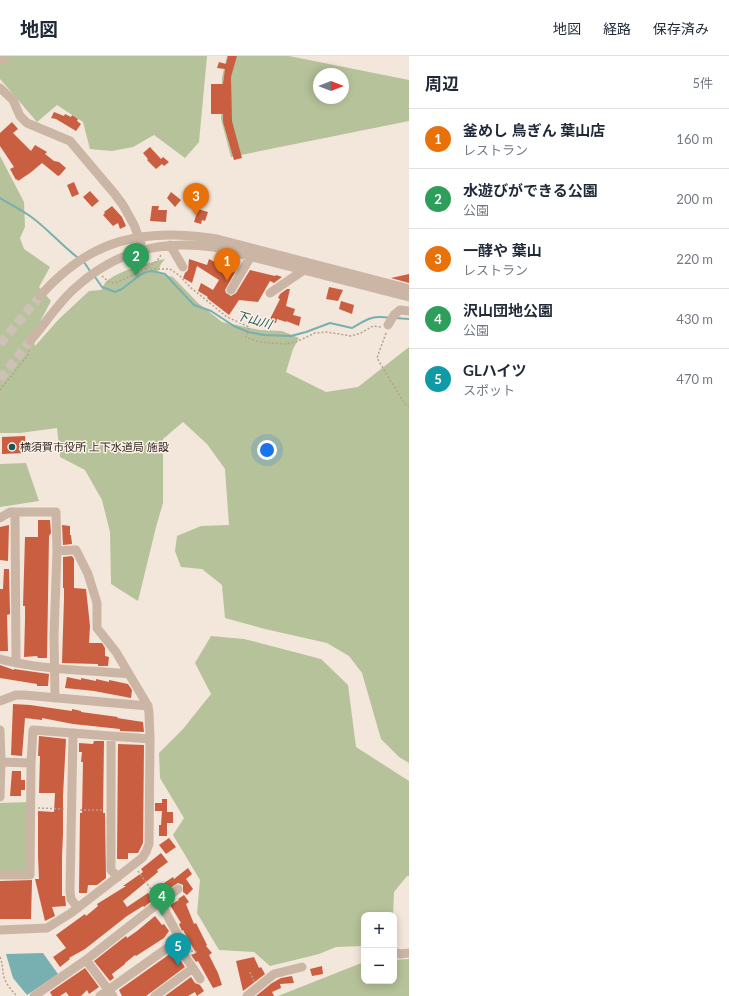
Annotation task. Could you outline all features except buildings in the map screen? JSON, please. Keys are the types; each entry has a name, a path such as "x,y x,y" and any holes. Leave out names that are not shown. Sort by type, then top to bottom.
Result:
{"street":[{"path":"0,60 4,59 6,56"},
{"path":"0,88 13,100 20,116 27,123 70,141 118,199 139,238 143,249"},
{"path":"40,296 64,271 88,254 111,244 139,238 171,235 199,236 217,239 409,289"},
{"path":"30,341 75,288 97,272 123,257 143,249 169,245 185,244 213,247 409,297"},
{"path":"169,245 183,267"},
{"path":"231,290 251,256"},
{"path":"270,293 304,270"},
{"path":"388,324 394,314 400,310 409,311"},
{"path":"0,518 10,512 56,512 57,551 54,636 55,698"},
{"path":"15,512 16,663"},
{"path":"0,930 48,928 78,908 142,858 149,844 150,739 148,706 129,674 97,628 97,603 88,574 76,550 57,551"},
{"path":"0,659 16,663 55,668 129,674"},
{"path":"0,702 16,695 148,706"},
{"path":"0,730 0,797"},
{"path":"0,875 30,875 31,763 33,730 150,739"},
{"path":"73,733 70,891 71,899 78,908"},
{"path":"111,737 111,870 118,877"},
{"path":"1,762 31,763"},
{"path":"34,996 86,960 178,889"},
{"path":"100,996 111,993 180,939 160,902"},
{"path":"175,942 200,979"},
{"path":"397,953 409,953"},
{"path":"86,960 111,993"},
{"path":"248,996 274,974 302,967"},
{"path":"155,996 193,968"}],"path":[{"path":"97,272 109,282 116,283 146,269 157,261 169,245"},
{"path":"146,269 170,269 180,276 190,287 228,316 249,327 246,337 259,342 285,344 296,342 315,333 327,332 351,336 361,333 373,326 379,328 388,324"},
{"path":"388,324 377,358 404,403 409,407"},
{"path":"0,390 28,356"},
{"path":"134,864 160,902"},
{"path":"0,957 4,977 12,992 17,996"}],"green space":[{"path":"7,56 207,56 199,142 185,158 154,135 133,147 112,151 90,149 83,122 57,105 37,122 0,79 0,65"},
{"path":"227,56 289,56 349,68 409,80 409,121 231,157 221,119 222,77"},
{"path":"0,156 24,202 25,227 20,238 24,249 50,267 39,287 51,301 33,335 35,346 59,319 89,291 101,290 107,281 121,273 151,262 165,259 157,273 173,277 198,303 222,322 260,330 282,331 299,338 293,349 286,372 326,392 358,387 409,347 409,763 399,757 381,739 362,673 349,656 327,643 225,618 222,585 202,569 181,567 175,551 177,536 201,526 229,525 225,469 207,444 183,422 163,439 163,503 138,601 111,584 110,532 102,500 85,470 60,457 57,428 20,433 0,433"},
{"path":"26,463 39,501 0,507 0,464"},
{"path":"211,636 244,639 321,659 348,685 356,747 409,781 409,876 407,876 394,892 393,912 361,912 361,946 336,947 319,954 270,966 254,952 219,950 197,913 200,880 173,835 184,818 160,778 159,753 183,729 211,694 195,663"},
{"path":"30,802 30,875 0,875 0,803"},
{"path":"409,959 409,996 278,996 361,963 361,984 397,984 397,960"}],"water":[{"path":"43,953 58,974 27,995 13,978 6,954"}],"waterway":[{"name":"下山川","path":"0,198 36,221 77,257"},
{"name":"下山川","path":"84,262 90,271"},
{"name":"下山川","path":"95,277 102,287 115,292 122,289 146,272 152,271 165,274 194,305 211,311 234,326 248,332 264,335 291,336 330,323 352,328 370,318 390,318"},
{"name":"下山川","path":"396,318 409,319"}],"tunnel":[{"path":"0,344 40,296"},
{"path":"0,379 30,341"}],"place":[{"name":"一酵や 葉山","path":"196,216"},
{"name":"水遊びができる公園","path":"136,276"},
{"name":"釜めし 鳥ぎん 葉山店","path":"227,281"},
{"name":"横須賀市役所 上下水道局 施設","path":"12,447"},
{"name":"沢山団地公園","path":"162,916"},
{"name":"GLハイツ","path":"178,966"}]}
